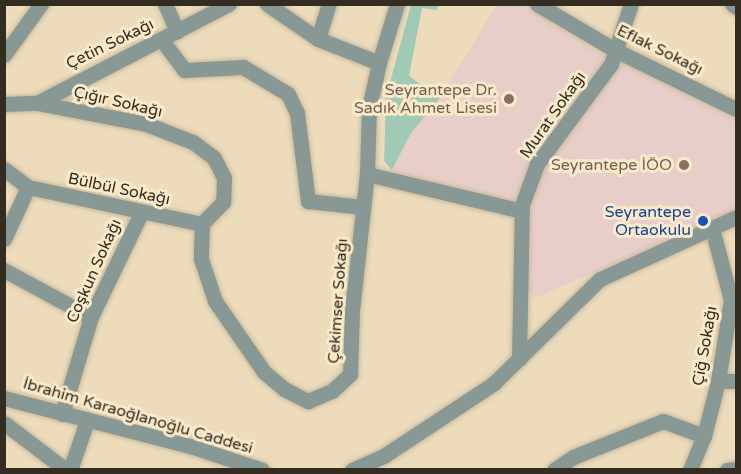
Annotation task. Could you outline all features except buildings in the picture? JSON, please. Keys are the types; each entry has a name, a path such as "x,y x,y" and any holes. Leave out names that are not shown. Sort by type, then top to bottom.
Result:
{"street":[{"path":"4,55 41,4"},
{"path":"165,4 177,32"},
{"name":"Çetin Sokağı","path":"4,104 37,103 229,4"},
{"path":"267,4 318,39 379,63"},
{"path":"318,39 329,4"},
{"name":"Çekimser Sokağı","path":"202,224 201,259 215,301 264,372 284,389 308,401 332,391 351,374 352,311 367,174 369,108 379,63 397,4"},
{"name":"Eflak Sokağı","path":"537,4 615,50 736,109"},
{"name":"Murat Sokağı","path":"519,359 522,211 537,164 611,64 631,4"},
{"path":"732,4 736,7"},
{"path":"161,39 184,70 243,67 288,94 297,113 308,201 363,207"},
{"name":"Çığır Sokağı","path":"37,103 146,124 193,142 214,158 224,178 223,202 202,224"},
{"name":"Bülbül Sokağı","path":"4,168 28,187 141,213 202,224"},
{"path":"367,174 522,211"},
{"path":"4,239 28,187"},
{"name":"Coşkun Sokağı","path":"62,414 91,317 141,213"},
{"path":"352,470 385,455 484,390 519,359 600,279 736,217"},
{"name":"Çiğ Sokağı","path":"690,470 704,436 718,381 731,300 712,228"},
{"path":"4,270 91,317"},
{"path":"718,381 736,381"},
{"name":"İbrahim Karaoğlanoğlu Caddesi","path":"4,398 190,446 262,470"},
{"path":"4,423 68,470 87,421"},
{"path":"554,470 575,463 663,421 704,436"},
{"path":"726,470 736,469"}],"shaded area":[{"path":"497,5 523,5 609,59 535,159 514,203 399,176 392,170 411,133 440,97"},
{"path":"624,61 714,104 736,121 736,211 535,298 526,288 531,210 544,168"}],"green space":[{"path":"411,5 439,5 437,10 422,8 409,76 440,98 411,133 392,170 384,161 386,97"}],"place":[{"name":"Seyrantepe Dr. Sadık Ahmet Lisesi","path":"509,99"},
{"name":"Seyrantepe İÖO","path":"684,165"},
{"name":"Seyrantepe Ortaokulu","path":"703,221"}]}
